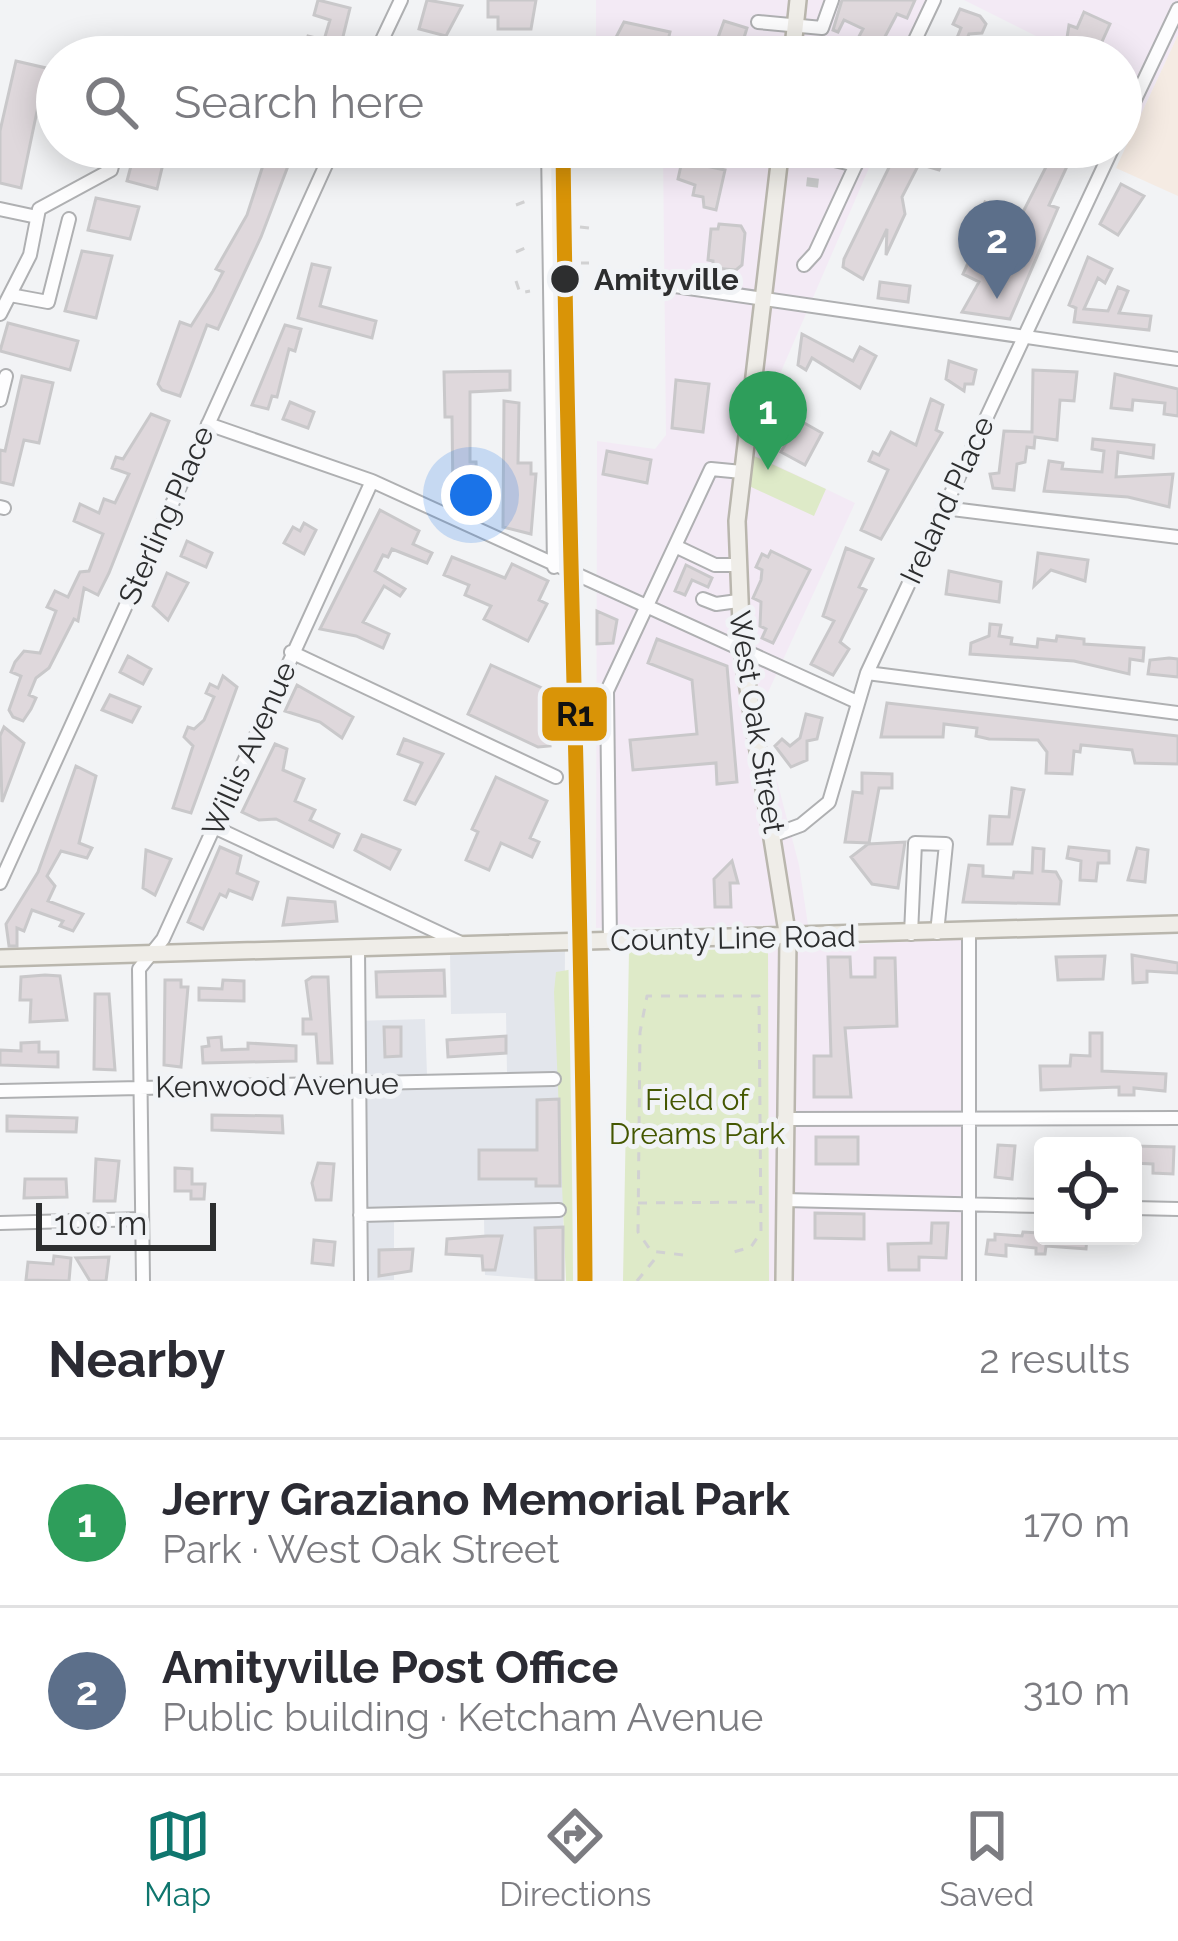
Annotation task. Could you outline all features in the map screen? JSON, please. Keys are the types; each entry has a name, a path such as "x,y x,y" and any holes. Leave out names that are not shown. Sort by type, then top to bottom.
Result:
{"main road":[{"path":"795,36 798,0"},
{"name":"West Oak Street","path":"776,168 742,472 738,601 788,938 784,1281"},
{"name":"County Line Road","path":"0,958 1178,924"}],"street":[{"path":"386,36 400,0"},
{"path":"758,22 822,28 832,0"},
{"path":"916,36 930,2"},
{"path":"1142,85 1178,9"},
{"path":"0,314 8,289 30,255 44,202 112,168"},
{"name":"Sterling Place","path":"0,883 324,168"},
{"path":"548,168 554,567"},
{"path":"804,265 815,253 855,168"},
{"name":"Ireland Place","path":"774,835 801,825 829,802 867,673 1103,168"},
{"path":"0,209 37,218"},
{"path":"8,289 48,302 69,218"},
{"path":"654,283 1178,359"},
{"path":"0,400 6,376"},
{"path":"208,424 371,481 644,609 857,701"},
{"path":"610,941 607,692 711,470 742,472"},
{"name":"Willis Avenue","path":"143,1281 139,969 163,939 371,481"},
{"path":"944,508 1178,537"},
{"path":"675,546 715,565 738,565"},
{"path":"703,599 716,604 738,601"},
{"path":"291,652 556,777"},
{"path":"867,673 1178,713"},
{"path":"214,827 466,945"},
{"path":"910,934 915,843 946,844 937,932"},
{"path":"969,932 969,1281"},
{"path":"358,949 361,1281"},
{"name":"Kenwood Avenue","path":"0,1091 554,1079"},
{"path":"784,1119 1178,1118"},
{"path":"784,1199 1034,1206"},
{"path":"1142,1208 1178,1209"},
{"path":"360,1215 559,1210"},
{"path":"0,1223 142,1220"}],"path":[{"path":"516,205 529,200"},
{"path":"580,227 589,228"},
{"path":"516,253 530,246"},
{"path":"561,263 589,263"},
{"path":"516,281 520,293 530,291"},
{"path":"683,1255 651,1251 640,1239 640,1032 646,996 759,996 758,1241 727,1254"},
{"path":"638,1203 761,1202"},
{"path":"637,1281 661,1252"}],"shaded area":[{"path":"596,0 941,0 925,36 596,36"},
{"path":"964,0 1178,0 1178,35 1142,112 1142,36 1036,36"},
{"path":"1178,35 1178,196 1116,168 1142,168 1142,112"},
{"path":"663,168 869,168 764,411 753,454 855,503 759,712 799,865 808,925 596,928 597,441 655,449 666,435"},
{"path":"962,939 962,1281 769,1281 768,949"},
{"path":"565,947 563,1281 485,1275 484,1218 394,1220 394,1280 357,1281 354,1021 425,1019 427,1075 507,1073 506,1013 451,1014 450,952"}],"green space":[{"path":"752,455 826,489 814,516 749,486"},
{"name":"Field of Dreams Park","path":"768,949 769,1281 623,1281 629,951"},
{"path":"574,969 576,1281 566,1281 554,992 556,972"}],"building":[{"path":"318,0 350,8 343,36 325,36 330,20 314,15"},
{"path":"427,0 462,6 446,36 419,29"},
{"path":"488,0 536,0 531,29 498,29 498,17 488,17"},
{"path":"842,0 915,0 907,18 897,14 885,36 859,36 863,29 844,20 838,32 833,30"},
{"path":"960,9 980,16 986,24 982,33 958,36 961,28 953,24"},
{"path":"1084,12 1110,24 1105,36 1067,36 1069,25 1077,28"},
{"path":"724,21 747,28 745,36 719,36"},
{"path":"624,22 670,32 669,36 617,36"},
{"path":"16,61 36,66 36,116 21,188 0,183 0,131"},
{"path":"130,168 162,168 157,189 127,181"},
{"path":"262,168 287,168 218,329 207,325 180,396 162,390 158,384 180,322 191,326 213,291 223,272 216,269 247,215"},
{"path":"680,168 725,170 716,210 704,207 703,197 693,195 695,185 678,179"},
{"path":"889,168 917,168 902,197 905,214 886,255 887,229 863,279 843,267"},
{"path":"1045,168 1066,168 1049,205 1058,208 1010,319 962,312 979,282 963,274 968,263 994,268 1008,238 976,223 985,202 1020,218"},
{"path":"1121,184 1144,196 1118,235 1100,224"},
{"path":"96,198 139,207 130,239 88,230"},
{"path":"719,224 741,226 745,233 742,265 736,270 713,268 713,261 708,260 711,229 718,229"},
{"path":"82,251 112,256 96,318 65,311"},
{"path":"1088,257 1112,269 1105,283 1098,278 1084,309 1108,311 1118,287 1128,291 1119,313 1151,316 1149,330 1074,322 1076,308 1069,305"},
{"path":"312,264 330,268 320,306 376,321 372,338 298,318"},
{"path":"880,282 910,286 908,302 878,298"},
{"path":"8,323 78,341 70,370 0,351"},
{"path":"285,325 301,329 295,351 289,349 277,397 272,396 268,409 252,405"},
{"path":"802,334 853,361 860,347 876,356 860,388 812,358 806,370 798,365"},
{"path":"949,361 976,370 973,384 965,384 964,391 946,379"},
{"path":"1033,370 1077,372 1074,401 1060,400 1057,440 1035,437 1034,448 1027,447 1025,462 1017,464 1014,490 993,488 990,474 999,473 1004,431 1032,432"},
{"path":"510,371 510,390 470,392 470,462 476,462 478,514 462,508 462,495 453,495 452,417 445,417 444,372"},
{"path":"1115,374 1178,389 1178,416 1164,414 1165,403 1133,400 1132,410 1111,408"},
{"path":"22,376 53,383 39,443 24,440 13,485 0,482 0,450 5,451"},
{"path":"676,380 709,384 703,432 672,428"},
{"path":"931,399 943,405 936,430 942,433 881,539 861,530 888,470 869,461 873,452 879,455 891,432 916,445"},
{"path":"504,401 519,403 518,463 531,463 531,474 536,474 531,534 503,527"},
{"path":"290,402 314,412 308,428 283,419"},
{"path":"151,414 169,421 109,573 98,595 84,588 78,621 74,619 49,668 36,678 29,695 36,698 31,709 23,721 13,717 9,710 21,676 11,672 15,662 24,651 40,653 56,611 47,607 55,591 68,597 80,572 89,571 103,534 74,521 80,504 99,513 104,499 115,503 129,474 112,468 116,457 123,459"},
{"path":"799,420 822,433 805,465 781,452"},
{"path":"1093,439 1154,445 1153,458 1118,452 1116,477 1173,474 1169,507 1128,497 1044,491 1049,461 1063,463 1062,469 1102,472 1104,451 1092,449"},
{"path":"607,451 651,460 647,483 603,474"},
{"path":"380,510 419,531 413,544 432,553 427,563 392,549 388,557 383,555 375,571 405,589 400,596 384,586 363,622 389,634 383,648 356,636 320,629"},
{"path":"304,523 316,530 304,554 284,543 293,527 300,531"},
{"path":"187,541 212,553 206,567 181,556"},
{"path":"846,548 873,559 859,587 866,590 840,642 849,649 833,675 811,664 834,621 823,616"},
{"path":"771,551 810,570 773,643 762,638 766,629 760,626 761,602 753,598 762,570 756,567 762,554 768,557"},
{"path":"1038,553 1088,560 1085,581 1051,570 1034,586"},
{"path":"452,557 505,578 512,564 548,581 539,600 547,604 528,641 484,619 491,606 465,595 469,585 444,575"},
{"path":"686,565 712,578 708,587 692,580 685,595 675,591"},
{"path":"949,571 1001,582 999,602 946,594"},
{"path":"167,573 188,583 168,620 153,606"},
{"path":"597,611 617,620 613,643 597,644"},
{"path":"990,624 1001,625 999,636 1012,638 1011,644 1037,647 1038,639 1056,641 1057,636 1084,639 1084,644 1144,648 1143,661 1130,659 1129,674 1074,661 970,654 971,643 989,636"},
{"path":"657,639 727,666 737,782 717,784 716,763 633,770 630,740 697,734 692,680 648,663"},
{"path":"128,656 151,669 143,684 120,672"},
{"path":"1178,659 1178,677 1148,674 1150,660"},
{"path":"491,665 542,688 550,746 538,747 468,714"},
{"path":"223,676 237,687 191,813 173,808 193,746 184,737 188,727 194,729 204,720 214,697 206,693 210,684 218,688"},
{"path":"297,685 353,717 342,738 320,722 285,711"},
{"path":"110,695 140,707 132,722 102,710"},
{"path":"887,703 1178,736 1178,764 1135,763 1132,750 1081,745 1080,752 1074,751 1072,774 1046,773 1047,752 1038,740 989,739 976,736 977,728 944,724 943,737 881,737"},
{"path":"806,714 822,718 817,739 807,741 807,760 791,767 775,746 782,739 790,746 800,738"},
{"path":"4,727 24,743 2,802 0,736"},
{"path":"404,739 443,754 415,804 405,800 422,763 398,754"},
{"path":"275,744 287,749 283,770 304,779 295,801 315,810 310,820 339,834 333,847 276,819 259,820 242,812"},
{"path":"76,766 96,776 79,843 92,848 87,858 61,851 47,876 55,886 48,901 83,914 73,931 60,926 63,921 32,910 24,931 17,928 17,946 9,946 6,924 38,872"},
{"path":"862,773 892,774 892,788 879,788 869,843 845,842 853,792 862,793"},
{"path":"496,777 547,801 530,838 539,842 532,857 501,843 489,870 466,860 478,832 472,829"},
{"path":"1012,788 1024,790 1012,844 988,844 990,816 1009,817"},
{"path":"362,835 400,850 390,869 355,850"},
{"path":"905,842 898,888 872,884 851,857 868,844"},
{"path":"220,847 241,856 237,873 258,882 252,899 229,890 226,897 220,894 203,929 188,922"},
{"path":"1069,847 1109,851 1109,863 1098,863 1096,881 1080,880 1081,861 1067,858"},
{"path":"1033,848 1044,849 1043,871 1056,872 1061,881 1059,904 963,902 969,865 983,866 983,876 1013,878 1014,872 1032,873"},
{"path":"1137,848 1148,850 1145,882 1128,880"},
{"path":"146,850 171,859 155,895 143,888"},
{"path":"732,861 738,883 730,883 731,907 715,907 714,879"},
{"path":"288,898 335,902 337,921 283,925"},
{"path":"1132,955 1178,963 1178,973 1147,971 1147,982 1133,983"},
{"path":"1105,956 1103,979 1058,980 1056,957"},
{"path":"828,957 850,957 851,977 875,977 875,958 895,958 897,1026 845,1028 851,1097 814,1097 814,1056 831,1056"},
{"path":"444,970 445,996 377,997 376,972"},
{"path":"60,976 67,1020 30,1022 31,1000 20,1000 21,977"},
{"path":"328,977 332,1063 318,1063 316,1034 303,1034 303,1019 311,1019 306,981"},
{"path":"165,980 181,980 181,987 188,987 181,1067 164,1065"},
{"path":"223,980 244,981 244,1001 199,1000 199,988 222,989"},
{"path":"95,994 109,994 115,1070 94,1069"},
{"path":"384,1027 401,1027 401,1056 385,1057"},
{"path":"1090,1033 1102,1033 1102,1071 1166,1074 1165,1091 1134,1088 1134,1095 1119,1095 1119,1087 1041,1090 1040,1066 1070,1066 1071,1055 1090,1056"},
{"path":"506,1036 506,1053 448,1057 447,1040"},
{"path":"221,1037 222,1050 248,1049 248,1043 296,1046 296,1061 203,1063 202,1047 209,1046 208,1038"},
{"path":"39,1042 39,1052 58,1052 58,1067 0,1065 0,1050 21,1051 21,1043"},
{"path":"559,1099 560,1186 536,1186 536,1179 479,1179 479,1150 537,1150 537,1100"},
{"path":"212,1115 282,1116 283,1133 212,1130"},
{"path":"7,1116 77,1118 76,1132 7,1131"},
{"path":"816,1137 858,1137 858,1164 816,1164"},
{"path":"998,1145 1015,1146 1012,1179 995,1177"},
{"path":"1142,1146 1174,1147 1173,1174 1153,1173 1153,1164 1142,1163"},
{"path":"96,1159 119,1161 115,1201 94,1201"},
{"path":"318,1163 334,1164 331,1200 316,1200 312,1183"},
{"path":"175,1168 192,1169 192,1184 205,1184 204,1199 191,1199 191,1191 175,1191"},
{"path":"25,1179 66,1179 67,1197 24,1198"},
{"path":"815,1213 864,1214 864,1239 815,1238"},
{"path":"932,1223 948,1223 946,1258 919,1257 919,1270 889,1270 888,1244 931,1243"},
{"path":"563,1227 563,1281 536,1281 535,1228"},
{"path":"1034,1233 1034,1245 1086,1245 1086,1249 1046,1246 1045,1254 1036,1254 1036,1248 1006,1245 1006,1256 986,1254 988,1240 995,1240 995,1234"},
{"path":"502,1236 495,1270 483,1270 482,1256 446,1254 447,1239"},
{"path":"314,1240 335,1242 333,1265 312,1263"},
{"path":"413,1249 411,1271 379,1276 379,1250"},
{"path":"54,1256 71,1258 69,1281 26,1280 28,1262 53,1264"},
{"path":"109,1257 106,1281 90,1281 76,1258"}],"tunnel":[{"path":"812,187 813,178"}],"transit line":[{"name":"R1","path":"563,168 585,1281"}],"place":[{"name":"Amityville","path":"565,279"},
{"name":"Amityville Post Office","path":"997,299"},
{"name":"Jerry Graziano Memorial Park","path":"768,470"}]}
